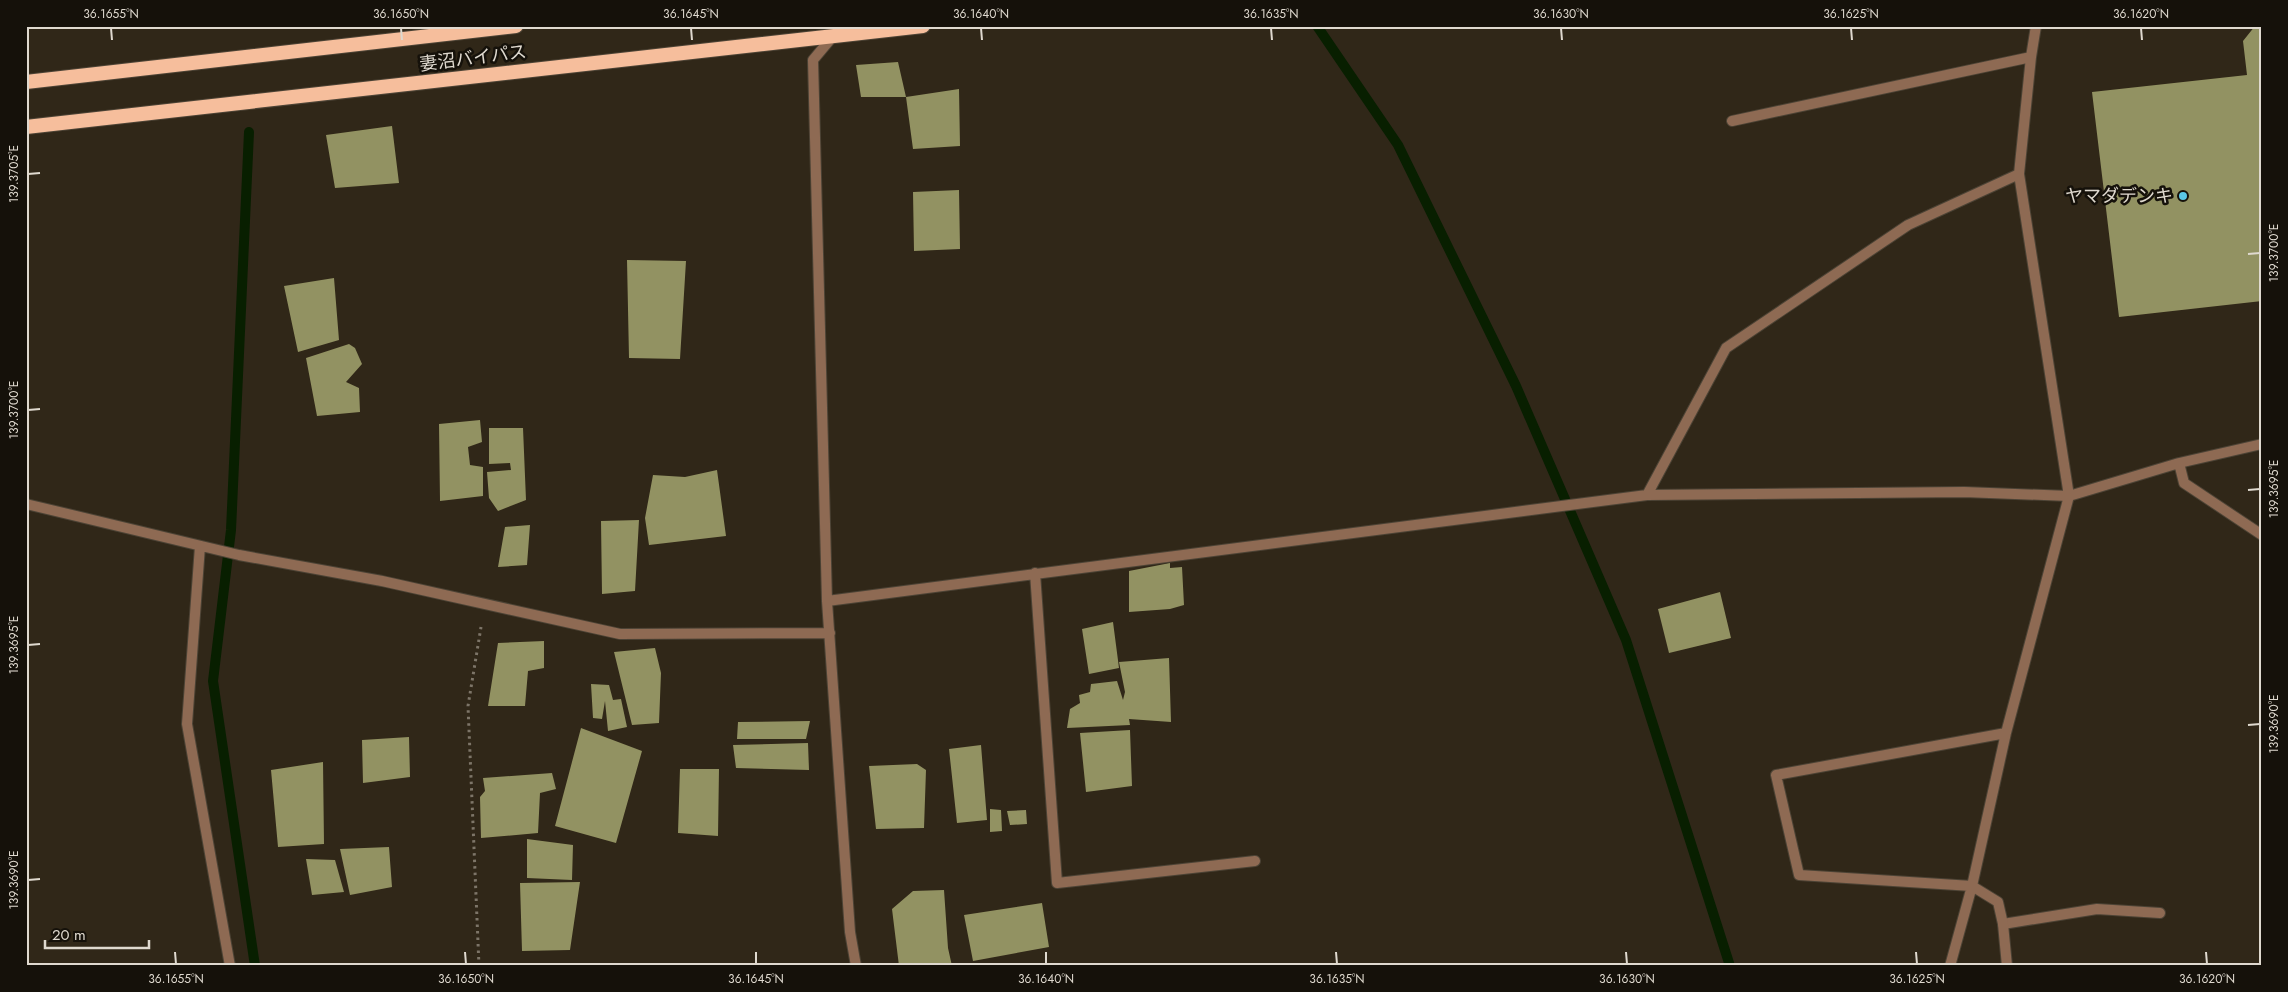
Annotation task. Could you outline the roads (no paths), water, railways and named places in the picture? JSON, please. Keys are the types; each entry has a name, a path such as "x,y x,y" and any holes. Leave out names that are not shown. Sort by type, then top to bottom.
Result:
{"highway":[{"name":"妻沼バイパス","path":"26,82 516,26"},
{"name":"妻沼バイパス","path":"26,128 923,26"}],"street":[{"path":"1950,966 1972,886 2006,733 2069,496 2019,174 2036,26"},
{"path":"834,35 813,60 827,601 850,932 856,966"},
{"path":"1732,122 2031,57"},
{"path":"1647,495 1726,348 1908,225 2019,174"},
{"path":"827,601 1647,495 1964,492 2069,496 2179,463 2262,444"},
{"path":"2179,463 2184,483 2262,535"},
{"path":"26,504 239,555 382,581 620,634 830,633"},
{"path":"200,546 187,724 230,966"},
{"path":"1035,573 1057,883 1255,861"},
{"path":"2006,733 1776,775 1798,875 1972,886 1998,902 2003,924 2007,966"},
{"path":"2003,924 2097,909 2160,913"}],"waterway":[{"path":"1317,26 1398,145 1516,386 1626,640 1730,966"},
{"path":"249,132 231,530 213,681 255,966"}],"place":[{"name":"ヤマダデンキ","path":"2183,196"}]}
